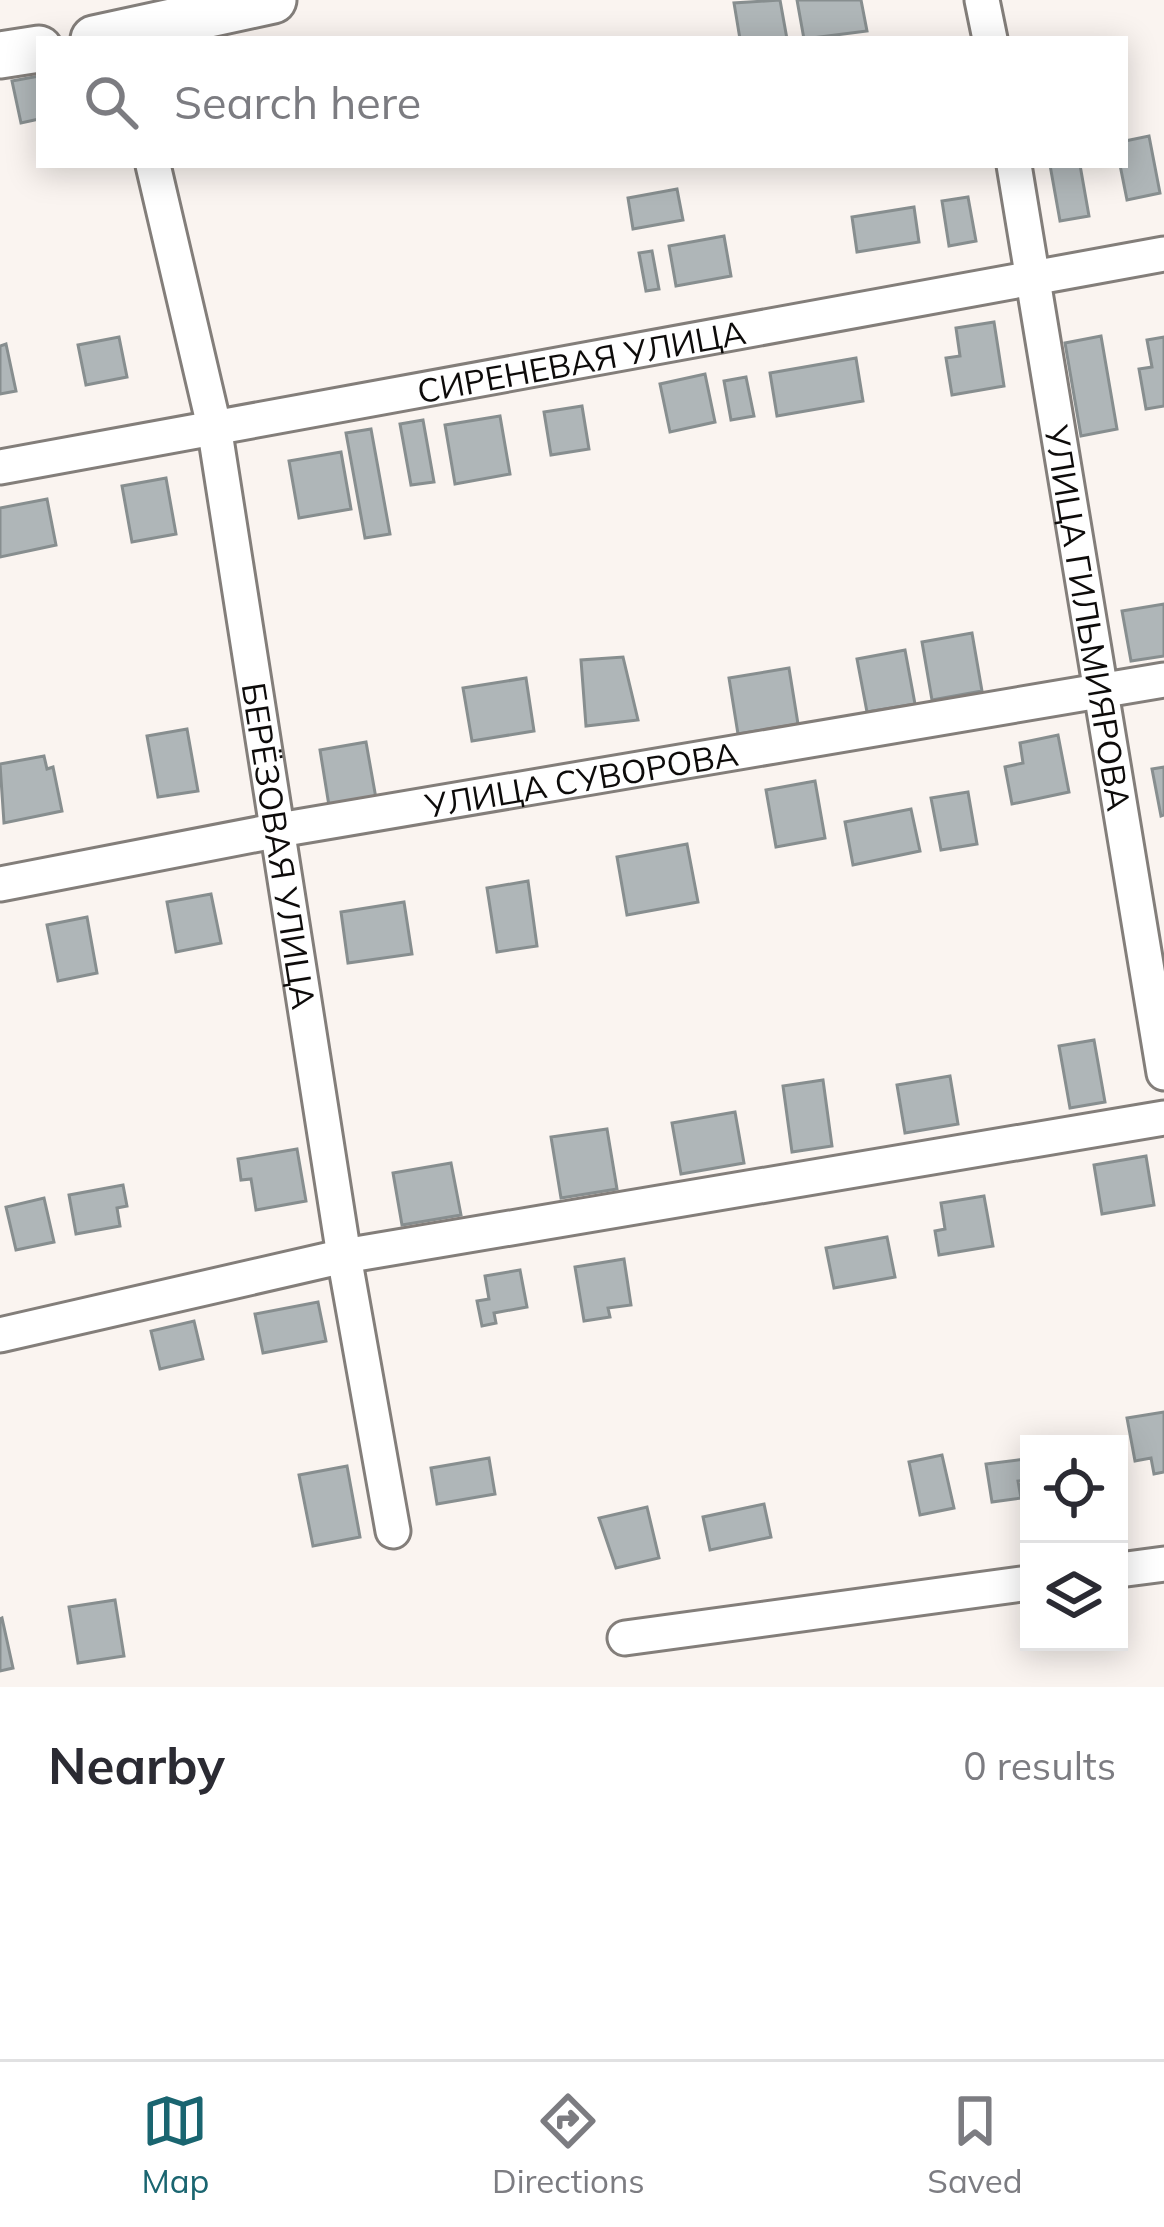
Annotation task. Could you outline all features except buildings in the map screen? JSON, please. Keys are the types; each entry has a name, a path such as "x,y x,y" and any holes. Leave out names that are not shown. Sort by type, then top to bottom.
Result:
{"street":[{"path":"116,36 190,9 273,0"},
{"path":"982,0 989,36"},
{"path":"0,56 36,50"},
{"name":"БЕРЁЗОВАЯ УЛИЦА","path":"153,168 214,426 344,1256 393,1531"},
{"name":"УЛИЦА ГИЛЬМИЯРОВА","path":"1015,168 1164,1073"},
{"name":"СИРЕНЕВАЯ УЛИЦА","path":"0,467 1164,254"},
{"name":"УЛИЦА СУВОРОВА","path":"0,884 279,830 1164,680"},
{"path":"0,1335 344,1256 1164,1118"},
{"path":"1128,1569 1164,1564"},
{"path":"625,1638 1020,1583"}]}
